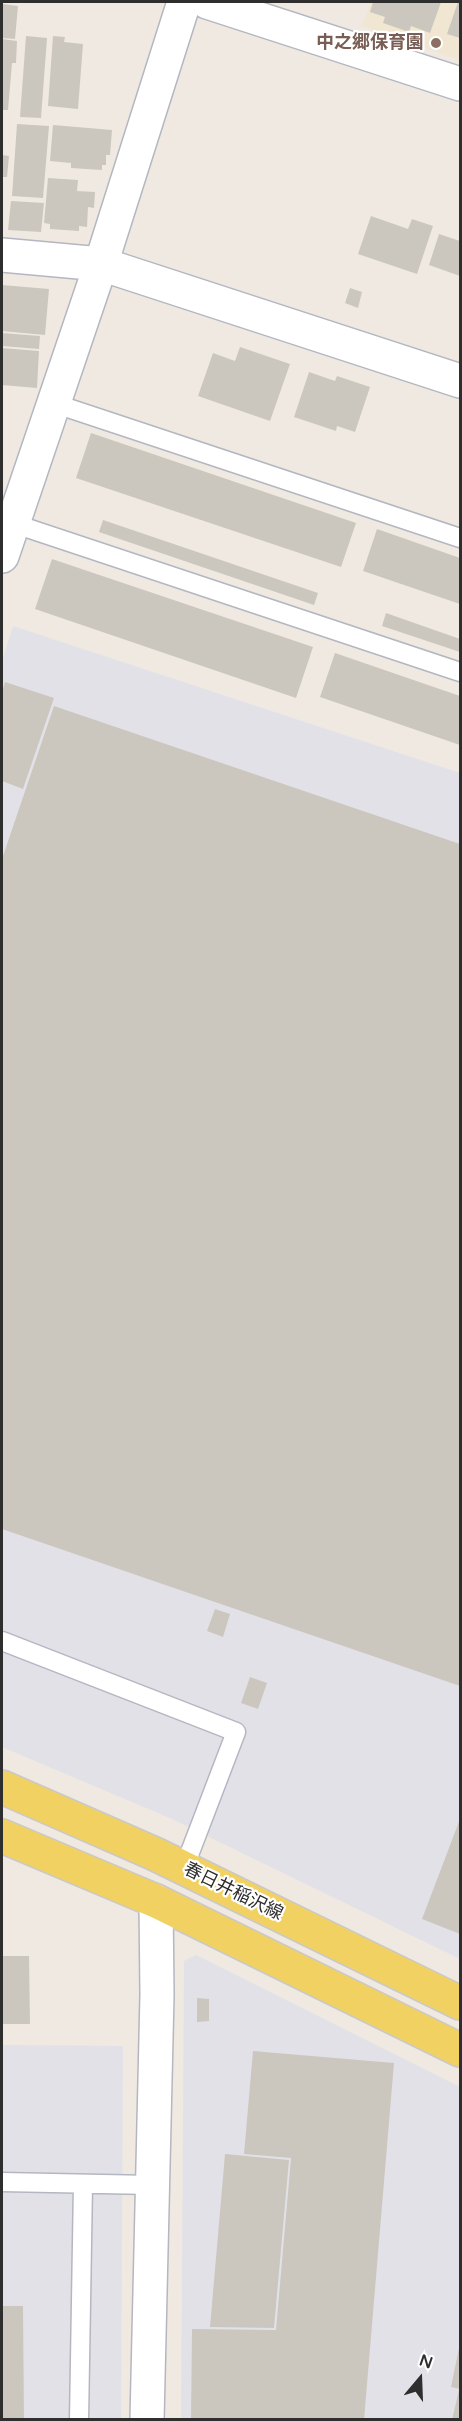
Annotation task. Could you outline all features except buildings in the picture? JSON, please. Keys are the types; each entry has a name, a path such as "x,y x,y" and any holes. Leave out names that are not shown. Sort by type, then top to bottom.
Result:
{"main road":[{"name":"春日井稲沢線","path":"2,1787 184,1868 460,2003"},
{"path":"2,1836 156,1901 460,2050"}],"street":[{"path":"2,556 9,520 53,404 101,264 184,2"},
{"path":"207,2 460,84"},
{"path":"2,255 101,264 460,381"},
{"path":"147,2420 157,1995 156,1901"}],"lane":[{"path":"53,404 460,538"},
{"path":"9,520 460,672"},
{"path":"2,1641 236,1732 184,1868"},
{"path":"2,2182 152,2185"},
{"path":"79,2420 83,2184"}],"shaded area":[{"name":"中之郷保育園","path":"371,2 460,2 460,60 362,26"},
{"path":"13,626 460,773 460,1959 172,1819 2,1747 2,661"},
{"path":"196,1955 460,2087 460,2419 181,2420 184,1961"},
{"path":"2,2045 123,2046 121,2419 2,2420"}],"place":[{"name":"中之郷保育園","path":"436,43"}]}
